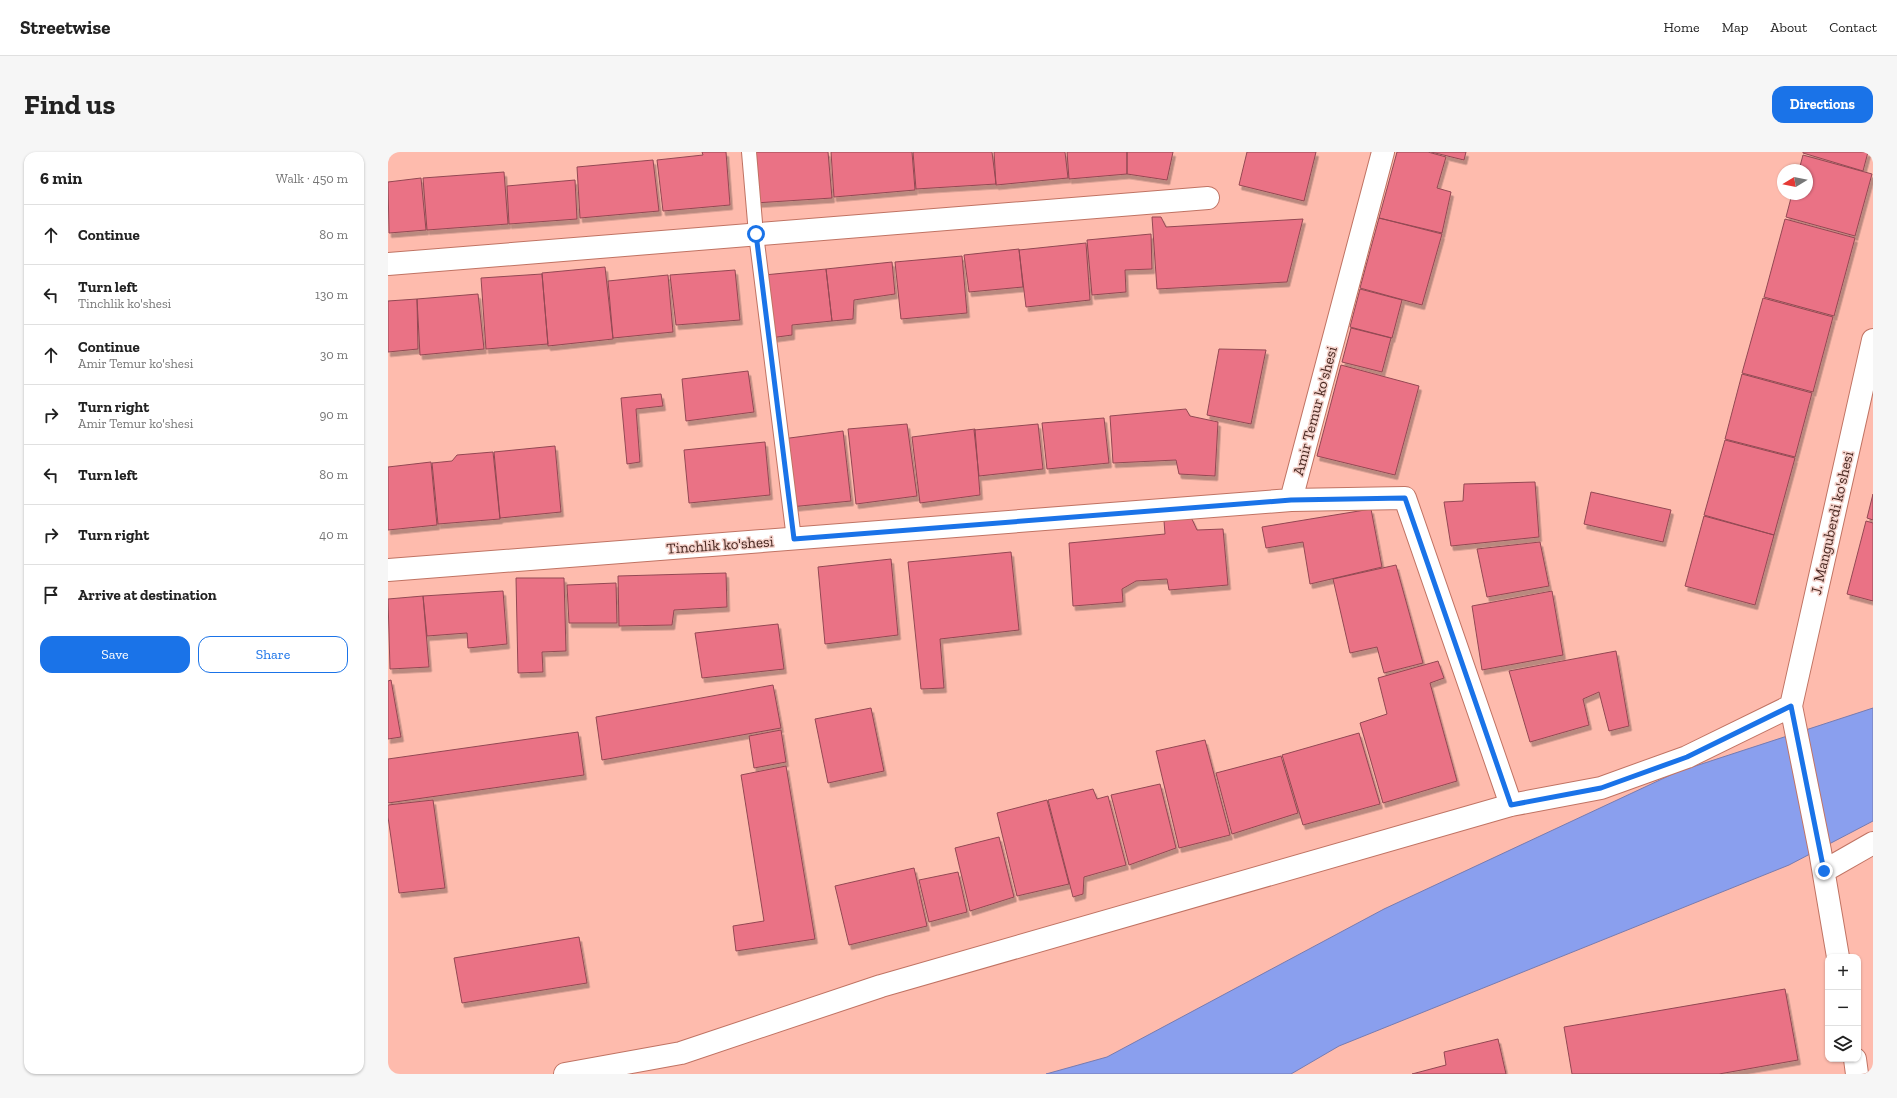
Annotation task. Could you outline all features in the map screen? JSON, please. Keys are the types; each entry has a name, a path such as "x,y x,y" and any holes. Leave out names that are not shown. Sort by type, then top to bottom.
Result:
{"street":[{"name":"Amir Temur ko'shesi","path":"1383,152 1291,500 1405,498 1511,805"},
{"path":"388,264 1208,198"},
{"name":"J. Manguberdi ko'shesi","path":"1791,706 1873,340"},
{"name":"Tinchlik ko'shesi","path":"388,570 1291,500"},
{"path":"565,1074 681,1053 881,986 1511,805 1601,788 1687,757 1791,706 1822,861 1838,954"},
{"path":"1822,861 1873,843"},
{"path":"1855,1062 1857,1074"}],"lane":[{"path":"749,152 756,234 794,539"}],"water":[{"path":"1873,708 1873,821 1789,865 1339,1046 1291,1074 1046,1074 1107,1057 1384,909 1677,772"}],"building":[{"path":"702,152 726,152 730,205 663,211 657,160 703,155"},
{"path":"752,152 828,152 832,198 755,203"},
{"path":"831,152 912,152 915,190 834,197"},
{"path":"913,152 992,152 996,184 916,189"},
{"path":"994,152 1065,152 1068,178 996,185"},
{"path":"1067,152 1127,152 1127,174 1069,179"},
{"path":"1127,152 1173,152 1167,180 1127,174"},
{"path":"1247,152 1316,152 1304,201 1239,185"},
{"path":"1397,152 1428,152 1446,157 1437,188 1451,192 1442,233 1379,218"},
{"path":"1431,152 1466,152 1464,160"},
{"path":"1803,152 1868,152 1863,171"},
{"path":"1803,155 1872,174 1855,236 1786,217 1790,200 1813,200 1813,164 1801,164"},
{"path":"653,160 659,211 580,218 577,167"},
{"path":"504,172 508,224 427,230 423,178"},
{"path":"421,178 426,230 389,233 388,182"},
{"path":"575,180 577,219 509,224 507,186"},
{"path":"1152,217 1161,217 1166,227 1303,219 1287,282 1157,289"},
{"path":"1379,218 1442,234 1422,305 1360,288"},
{"path":"1785,219 1855,238 1834,316 1764,297"},
{"path":"1151,234 1152,269 1125,270 1126,292 1092,295 1087,240"},
{"path":"1086,243 1090,300 1026,307 1019,250"},
{"path":"1019,249 1023,287 969,292 964,255"},
{"path":"962,256 967,313 901,319 895,262"},
{"path":"892,262 895,294 854,300 853,319 832,321 826,269"},
{"path":"605,267 613,339 548,346 542,273"},
{"path":"826,269 832,321 792,325 792,335 770,338 764,275"},
{"path":"735,270 740,320 676,325 670,275"},
{"path":"542,274 548,344 486,349 481,278"},
{"path":"668,275 673,332 613,338 608,281"},
{"path":"1360,289 1402,300 1392,338 1350,327"},
{"path":"478,294 484,349 420,355 417,299"},
{"path":"1763,298 1833,317 1813,392 1742,373"},
{"path":"417,299 418,349 388,352 388,301"},
{"path":"1351,328 1391,338 1382,372 1342,362"},
{"path":"1219,349 1266,350 1251,424 1207,415"},
{"path":"1341,365 1419,386 1395,475 1317,456"},
{"path":"748,371 754,412 686,421 682,379"},
{"path":"1742,374 1812,393 1795,457 1725,439"},
{"path":"661,394 663,406 636,409 640,462 627,464 621,398"},
{"path":"1186,409 1190,416 1218,422 1215,476 1179,474 1176,460 1113,463 1110,416"},
{"path":"1104,418 1109,463 1047,469 1042,423"},
{"path":"907,424 917,496 856,504 848,429"},
{"path":"1038,424 1043,469 979,476 974,430"},
{"path":"975,429 980,495 920,503 912,437"},
{"path":"843,431 851,501 790,507 782,439"},
{"path":"1725,440 1795,458 1774,535 1704,515"},
{"path":"765,442 770,495 689,503 684,450"},
{"path":"555,446 561,512 500,518 494,452"},
{"path":"493,452 500,519 438,524 432,463 452,461 457,455"},
{"path":"431,462 437,525 388,530 388,467"},
{"path":"1535,482 1539,537 1451,546 1444,502 1463,501 1464,484"},
{"path":"1591,492 1671,510 1663,542 1584,524"},
{"path":"1873,494 1873,520 1867,518"},
{"path":"1371,509 1382,567 1310,584 1303,542 1266,548 1262,527"},
{"path":"1704,516 1774,535 1755,605 1685,586"},
{"path":"1191,517 1197,530 1223,529 1228,585 1169,590 1167,579 1136,581 1122,589 1123,602 1073,606 1069,543 1165,534 1164,521"},
{"path":"1866,521 1873,523 1873,601 1847,594"},
{"path":"1540,542 1549,586 1487,597 1477,549"},
{"path":"1011,552 1019,630 940,639 944,688 921,689 908,562"},
{"path":"891,559 898,635 825,644 818,567"},
{"path":"1396,565 1423,663 1384,673 1377,647 1350,653 1333,579"},
{"path":"726,573 727,607 674,610 672,625 619,626 618,576"},
{"path":"516,578 564,578 566,651 542,652 543,672 518,673"},
{"path":"616,583 617,623 569,623 567,585"},
{"path":"503,591 507,644 468,648 467,633 427,636 423,596"},
{"path":"1552,591 1563,655 1482,670 1472,606"},
{"path":"423,596 429,667 390,669 388,599"},
{"path":"778,624 784,669 702,678 695,633"},
{"path":"1616,651 1629,726 1609,731 1599,692 1583,699 1589,725 1530,742 1509,671"},
{"path":"1438,661 1444,678 1430,683 1457,781 1383,803 1360,723 1387,714 1378,678"},
{"path":"391,680 401,737 388,739 388,681"},
{"path":"773,685 781,728 602,760 596,717"},
{"path":"871,708 884,771 828,783 815,719"},
{"path":"781,730 786,762 754,768 749,736"},
{"path":"578,732 584,775 388,803 388,759"},
{"path":"1359,733 1380,804 1303,825 1282,755"},
{"path":"1205,740 1230,835 1179,848 1156,751"},
{"path":"1281,756 1298,813 1232,834 1216,773"},
{"path":"786,766 815,939 736,951 733,926 764,921 741,775"},
{"path":"1160,784 1176,848 1129,865 1111,795"},
{"path":"1093,789 1097,799 1108,796 1126,865 1084,877 1083,894 1073,897 1048,800"},
{"path":"433,800 445,888 399,893 388,817 388,805"},
{"path":"1047,800 1069,884 1017,896 997,813"},
{"path":"999,837 1014,897 970,911 955,848"},
{"path":"914,868 927,926 849,945 835,886"},
{"path":"958,872 967,912 929,922 919,880"},
{"path":"579,937 587,983 462,1003 454,958"},
{"path":"1785,989 1798,1060 1719,1074 1572,1074 1564,1027"},
{"path":"1498,1039 1506,1074 1412,1074 1446,1065 1444,1052"}],"route":[{"path":"756,234 794,539 1291,500 1405,498 1511,805 1601,788 1687,757 1791,706 1824,871"}]}
